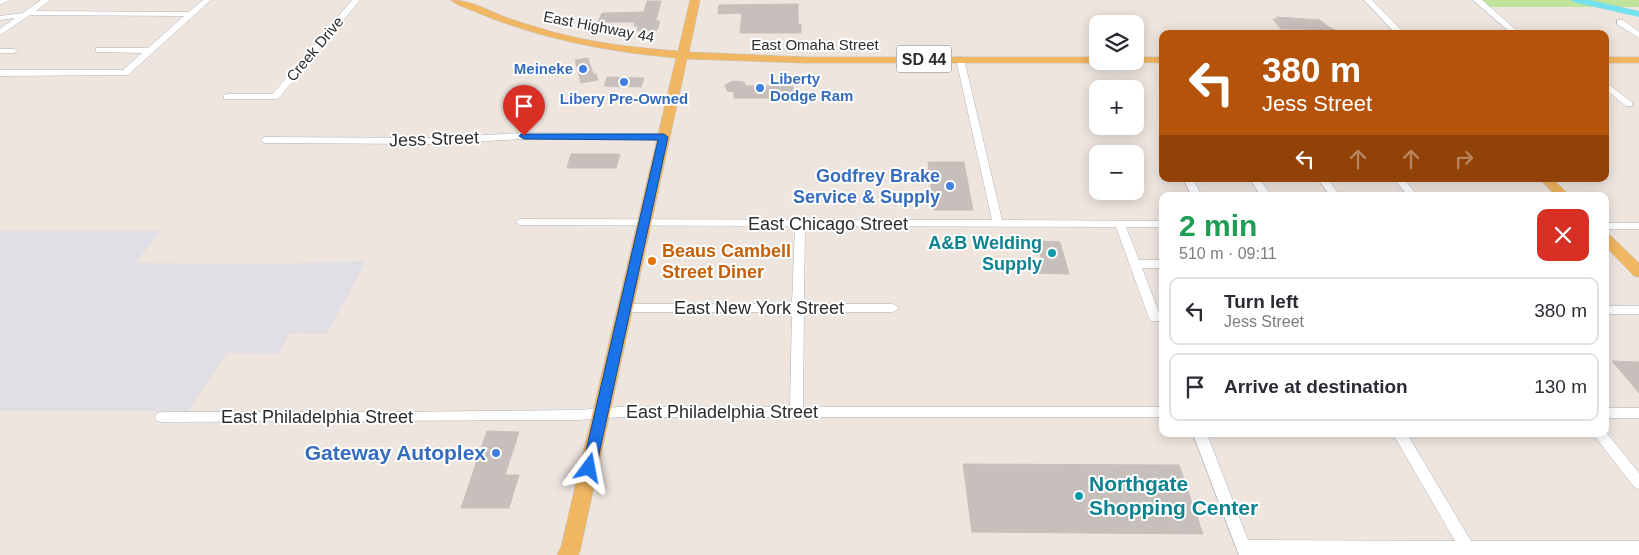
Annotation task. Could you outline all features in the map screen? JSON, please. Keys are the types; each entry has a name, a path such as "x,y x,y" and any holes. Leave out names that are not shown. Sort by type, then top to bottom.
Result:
{"main road":[{"name":"East Highway 44","path":"456,0 507,22 551,35 623,49 682,56"},
{"path":"569,554 695,0"},
{"name":"East Omaha Street","path":"682,56 751,60 1089,60"},
{"path":"1144,60 1159,60"},
{"path":"1609,60 1639,60"},
{"path":"1549,182 1559,192"},
{"path":"1609,242 1639,272"}],"street":[{"path":"0,4 5,0"},
{"path":"0,33 46,0"},
{"path":"0,73 125,73 207,0"},
{"name":"Creek Drive","path":"228,97 274,97 356,0"},
{"path":"1368,0 1397,30"},
{"path":"1477,0 1512,30"},
{"path":"0,18 27,14 192,14"},
{"path":"1620,22 1639,36"},
{"path":"0,50 14,50"},
{"path":"99,50 150,51"},
{"path":"960,59 998,224"},
{"path":"1609,88 1629,104"},
{"name":"Jess Street","path":"265,140 428,141 506,137 664,137"},
{"path":"1401,182 1410,192"},
{"name":"East Chicago Street","path":"520,222 644,224 1159,224"},
{"path":"796,412 800,224"},
{"path":"1120,224 1135,264 1157,312"},
{"path":"1609,226 1639,226"},
{"path":"1135,264 1159,264"},
{"name":"East New York Street","path":"625,308 893,308"},
{"path":"1609,310 1639,310"},
{"name":"East Philadelphia Street","path":"162,417 388,417 796,412 1159,412"},
{"path":"1609,413 1639,413"},
{"path":"1201,437 1245,551 1469,552 1639,548"},
{"path":"1402,437 1469,552"},
{"path":"1602,437 1639,483"}],"shaded area":[{"path":"0,231 161,231 135,263 276,264 366,261 327,334 290,333 278,354 227,353 188,411 0,411"}],"green space":[{"path":"1480,0 1639,0 1639,7 1489,7"}],"building":[{"path":"647,1 661,1 656,21 660,21 657,30 637,31 638,26 634,26 635,22 598,22 602,13 644,12"},
{"path":"798,4 798,24 801,24 801,33 740,33 742,13 718,14 719,5"},
{"path":"1276,17 1320,20 1335,30 1281,29 1273,19 1278,19"},
{"name":"Meineke","path":"588,58 593,74 596,74 598,80 581,83 575,60"},
{"name":"Libery Pre-Owned","path":"607,77 644,78 641,87 604,86"},
{"name":"Liberty Dodge Ram","path":"733,81 744,82 746,86 793,86 793,98 734,98 734,92 727,91 725,85"},
{"path":"571,154 620,154 616,168 567,168"},
{"name":"Godfrey Brake Service & Supply","path":"928,162 964,162 973,210 934,210"},
{"name":"A&B Welding Supply","path":"1037,241 1060,242 1069,274 1034,273 1032,265 1043,265"},
{"path":"1612,361 1639,362 1639,393"},
{"name":"Gateway Autoplex","path":"487,431 519,432 505,475 519,475 509,508 461,508"},
{"name":"Northgate Shopping Center","path":"963,464 1179,465 1203,534 972,532"}],"waterway":[{"path":"1577,0 1639,14"}],"place":[{"name":"Meineke","path":"583,69"},
{"name":"Libery Pre-Owned","path":"624,82"},
{"name":"Liberty Dodge Ram","path":"760,88"},
{"name":"Godfrey Brake Service & Supply","path":"950,186"},
{"name":"A&B Welding Supply","path":"1052,253"},
{"name":"Beaus Cambell Street Diner","path":"652,261"},
{"name":"Gateway Autoplex","path":"496,453"},
{"name":"Northgate Shopping Center","path":"1079,496"}],"route":[{"path":"524,136 664,137 589,468"}]}
